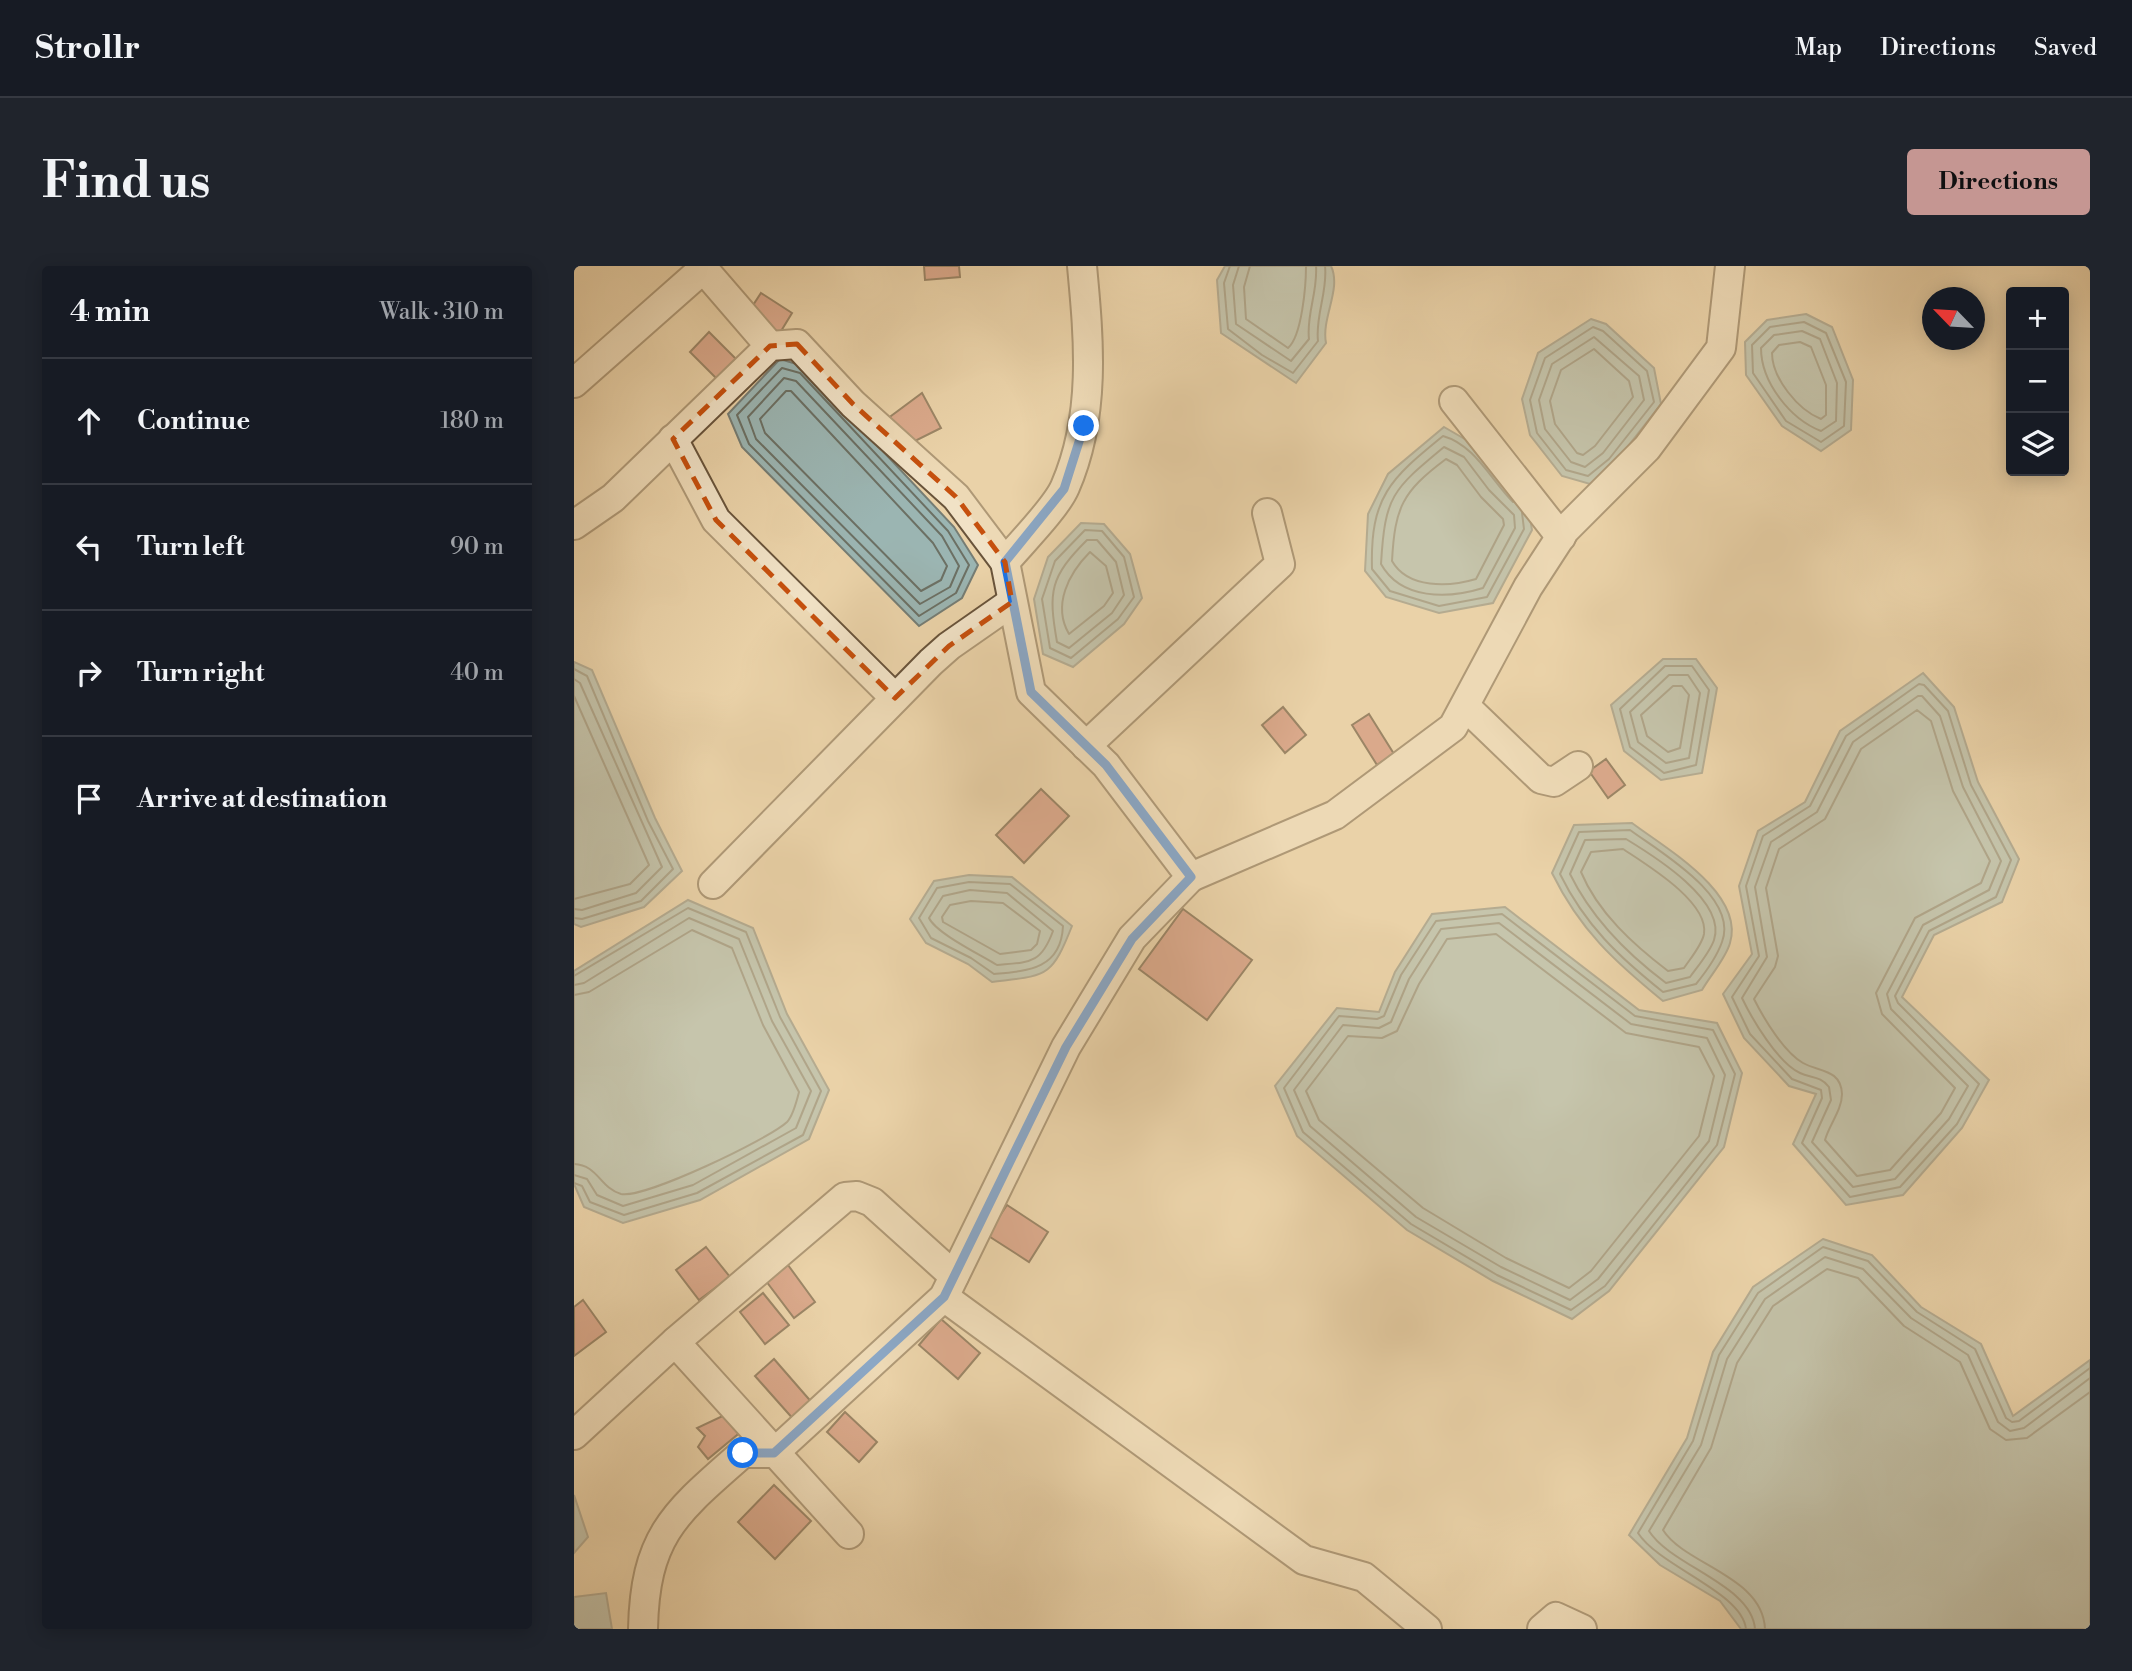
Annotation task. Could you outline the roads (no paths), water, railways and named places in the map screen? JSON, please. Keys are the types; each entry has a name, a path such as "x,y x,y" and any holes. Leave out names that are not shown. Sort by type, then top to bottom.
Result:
{"street":[{"path":"1005,562 1064,489 1084,426 1090,351 1082,266"},
{"path":"643,1629 644,1591 661,1535 682,1506 743,1453 774,1453 949,1286 1066,1047 1132,939 1191,877 1335,815 1453,727 1528,587 1561,537 1647,448 1721,348 1730,266"},
{"path":"574,383 702,267 770,346"},
{"path":"574,525 613,498 770,346 797,344 853,404 956,497 1005,562 1031,692 1106,765 1191,877"},
{"path":"1454,401 1561,537"},
{"path":"674,439 716,520 895,698"},
{"path":"1087,746 1280,564 1267,513"},
{"path":"713,884 949,646 1012,602"},
{"path":"1465,706 1541,779 1554,782 1578,766"},
{"path":"574,1435 676,1342 845,1197 857,1196 872,1202 949,1286 1304,1560 1364,1577 1427,1629"},
{"path":"676,1342 849,1534"},
{"path":"1542,1629 1556,1617 1582,1629"}],"water":[{"path":"1225,266 1331,266 1334,284 1326,324 1326,343 1296,383 1221,333 1217,280"},
{"path":"1806,314 1832,327 1853,380 1851,430 1821,451 1782,426 1746,375 1745,342 1767,320"},
{"path":"1591,319 1606,324 1654,368 1661,404 1614,464 1590,484 1562,476 1530,435 1522,399 1538,353"},
{"path":"780,359 803,366 954,527 978,565 962,598 919,626 742,447 728,414"},
{"path":"1444,427 1475,445 1528,506 1532,530 1493,603 1439,613 1386,597 1365,571 1368,514 1388,474"},
{"path":"1081,523 1104,524 1130,554 1142,598 1124,624 1073,667 1043,654 1034,599 1048,557"},
{"path":"1663,659 1696,659 1717,688 1702,773 1661,780 1624,751 1611,705"},
{"path":"574,662 592,670 655,818 682,871 644,907 581,927 574,924"},
{"path":"1923,673 1954,707 1978,782 2019,859 2002,902 1934,935 1902,997 1989,1080 1962,1128 1903,1195 1846,1205 1793,1144 1816,1094 1789,1086 1744,1038 1723,994 1752,954 1739,886 1758,831 1805,802 1840,731"},
{"path":"1632,823 1699,874 1726,907 1731,925 1730,943 1702,990 1663,1001 1600,943 1574,911 1552,873 1574,825"},
{"path":"969,875 1012,877 1072,926 1058,956 1045,971 1025,978 992,982 968,964 926,943 910,919 934,881"},
{"path":"688,900 753,928 787,1014 829,1090 809,1139 700,1200 623,1223 584,1207 574,1184 574,971"},
{"path":"1505,907 1639,1010 1717,1023 1742,1073 1724,1147 1609,1291 1572,1319 1493,1281 1407,1230 1297,1136 1275,1086 1337,1008 1379,1012 1395,972 1432,914"},
{"path":"1823,1239 1872,1255 1921,1307 1981,1344 2013,1416 2090,1360 2090,1629 1741,1629 1720,1601 1660,1565 1629,1535 1687,1438 1713,1352 1753,1287"},
{"path":"574,1495 588,1537 574,1553"},
{"path":"606,1593 612,1629 574,1629 574,1597"}]}
